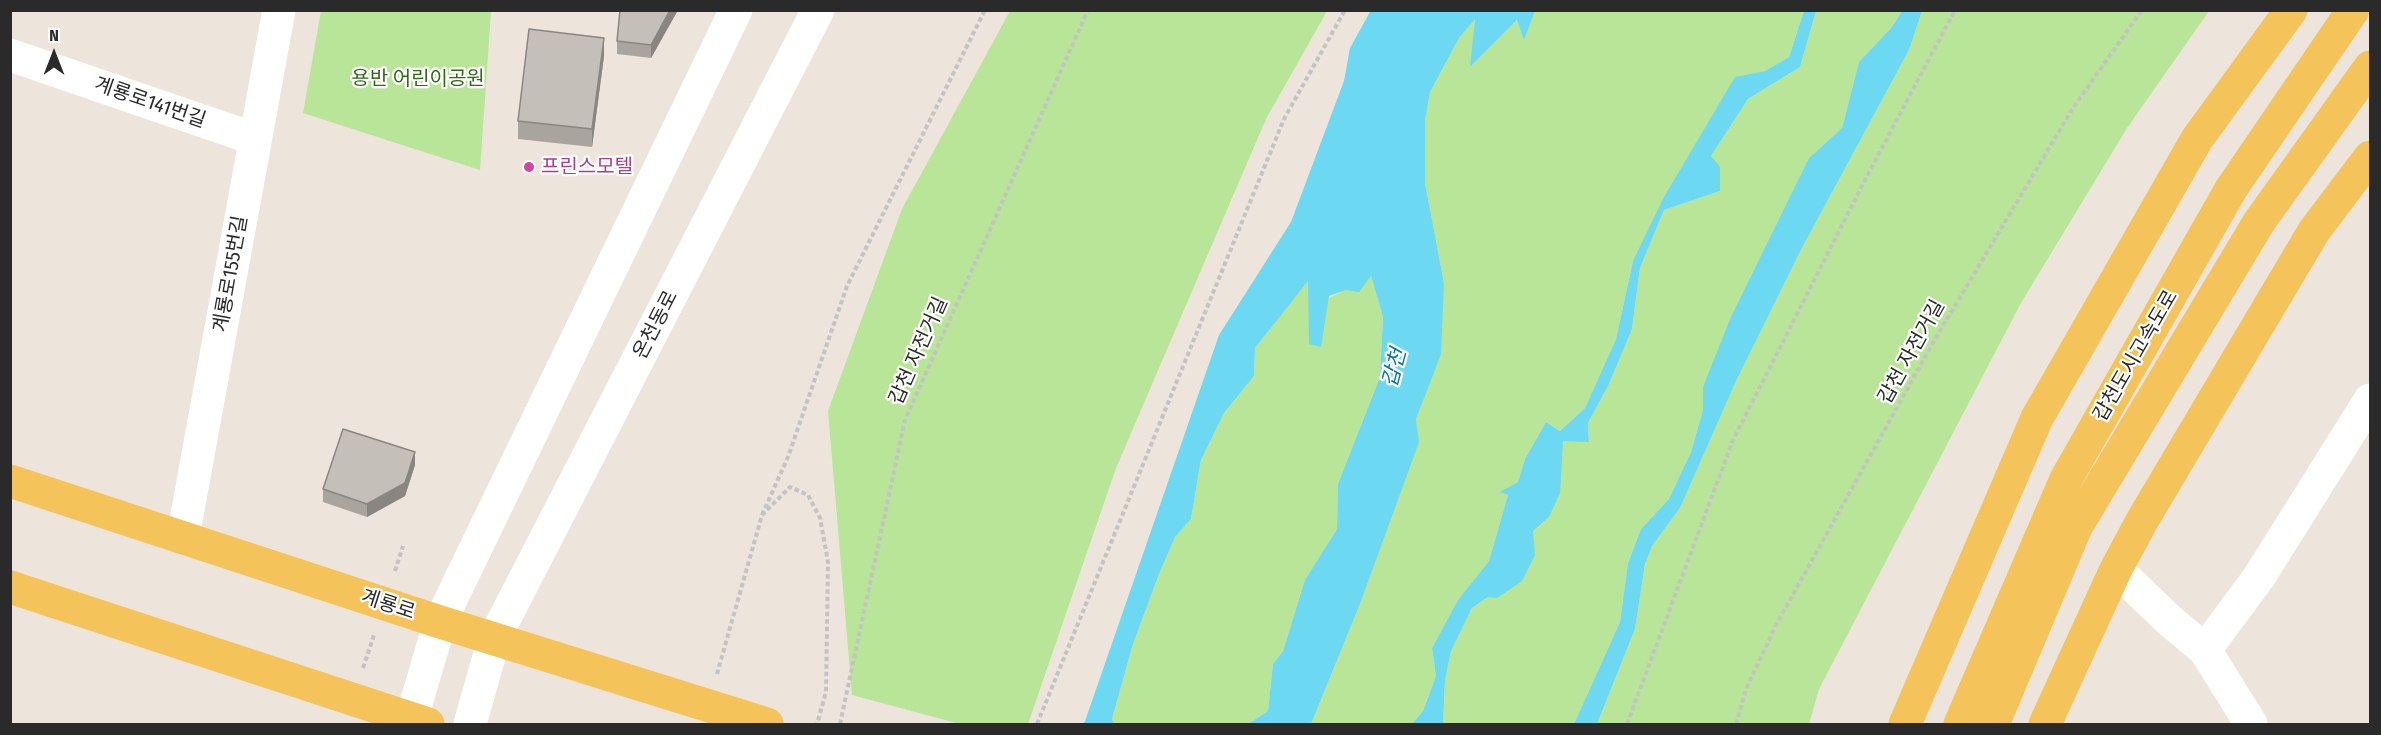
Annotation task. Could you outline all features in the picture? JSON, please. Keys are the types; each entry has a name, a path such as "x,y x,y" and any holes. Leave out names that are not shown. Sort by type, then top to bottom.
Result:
{"main road":[{"name":"계룡로155번길","path":"183,537 279,10"},
{"path":"10,587 417,723 440,622 736,10"},
{"name":"온천동로","path":"470,724 494,639 818,10"},
{"path":"1905,724 2037,418 2197,139 2291,10"},
{"name":"갑천도시고속도로","path":"1960,724 2066,479 2231,189 2354,10"},
{"name":"계룡로141번길","path":"10,56 255,139"},
{"name":"갑천도시고속도로","path":"1993,724 2076,527 2259,222 2370,67"},
{"path":"2045,724 2116,569 2143,519 2314,231 2370,157"},
{"path":"2205,650 2259,577 2370,400"},
{"name":"계룡로","path":"10,481 440,622 737,715"},
{"path":"2116,569 2169,620 2205,650 2251,724"}],"path":[{"path":"737,715 762,515 788,457 847,286 985,10"},
{"name":"갑천 자전거길","path":"840,724 904,420 1088,10"},
{"path":"1037,724 1284,119 1345,10"},
{"path":"1627,724 1733,440 1866,178 1955,10"},
{"name":"갑천 자전거길","path":"1737,724 1746,689 1776,625 1934,341 2073,108 2142,10"},
{"path":"762,515 790,487 808,495 820,518 828,574 826,692 817,724"}],"green space":[{"name":"용반 어린이공원","path":"321,11 491,11 480,170 303,113"},
{"path":"1010,11 1327,11 1266,119 1116,468 1028,724 960,724 852,695 828,411 902,209"},
{"path":"1535,11 1804,11 1789,57 1765,71 1735,78 1633,261 1616,339 1585,408 1560,431 1546,422 1525,459 1518,482 1501,492 1508,495 1489,561 1458,600 1432,648 1436,676 1423,711 1412,724 1311,724 1360,604 1418,442 1416,419 1424,397 1444,283 1425,183 1425,121 1430,92 1459,38 1475,17 1471,66 1518,19 1524,39"},
{"path":"1816,11 1902,11 1892,27 1859,62 1842,128 1809,158 1703,387 1703,410 1691,452 1669,499 1641,529 1628,563 1620,622 1574,724 1443,724 1445,681 1451,651 1472,608 1488,597 1533,531 1549,517 1563,440 1589,441 1588,423 1609,384 1632,329 1640,268 1664,210 1720,191 1711,156 1748,99 1800,67"},
{"path":"1922,11 2209,11 2127,128 2021,303 1819,689 1809,724 1597,724 1635,629 1645,564 1652,546 1680,508 1737,379 1803,246 1909,50"},
{"path":"1371,276 1383,317 1380,377 1338,484 1337,529 1305,580 1283,651 1273,664 1268,711 1248,724 1114,724 1112,719 1133,644 1159,574 1175,537 1191,519 1201,460 1224,413 1254,376 1255,348 1308,280 1310,308"}],"water":[{"name":"갑천","path":"1371,10 1535,11 1524,40 1517,20 1470,67 1475,19 1459,38 1430,92 1425,121 1425,183 1444,283 1441,354 1416,419 1419,442 1360,604 1311,724 1248,724 1268,711 1273,664 1283,651 1305,580 1337,529 1338,484 1380,377 1383,317 1371,276 1359,292 1346,290 1329,296 1321,347 1309,344 1308,281 1255,348 1254,376 1224,413 1201,460 1191,519 1175,537 1159,574 1133,644 1112,719 1114,724 1084,724 1219,335 1291,222 1344,81 1350,48"},
{"path":"1804,11 1816,11 1800,67 1748,99 1711,156 1720,167 1720,191 1664,210 1640,268 1632,329 1609,384 1588,423 1589,442 1563,441 1560,493 1549,517 1533,531 1535,555 1522,581 1497,598 1488,597 1472,608 1451,651 1445,681 1443,724 1412,724 1423,711 1436,676 1432,648 1458,600 1489,561 1508,495 1500,492 1518,482 1525,459 1546,422 1560,431 1585,408 1616,339 1633,261 1664,197 1735,77 1765,71 1789,57"},
{"path":"1902,11 1922,11 1909,50 1803,246 1737,379 1680,508 1652,546 1645,564 1635,629 1597,724 1574,724 1620,622 1628,563 1641,529 1669,499 1691,452 1703,410 1703,387 1731,317 1809,158 1842,128 1859,62 1892,27"}],"building":[{"path":"620,10 670,10 651,45 617,41"},
{"path":"529,29 604,38 592,129 518,121"},
{"path":"343,429 415,452 405,483 367,504 323,489"}],"place":[{"name":"프린스모텔","path":"529,167"}]}
